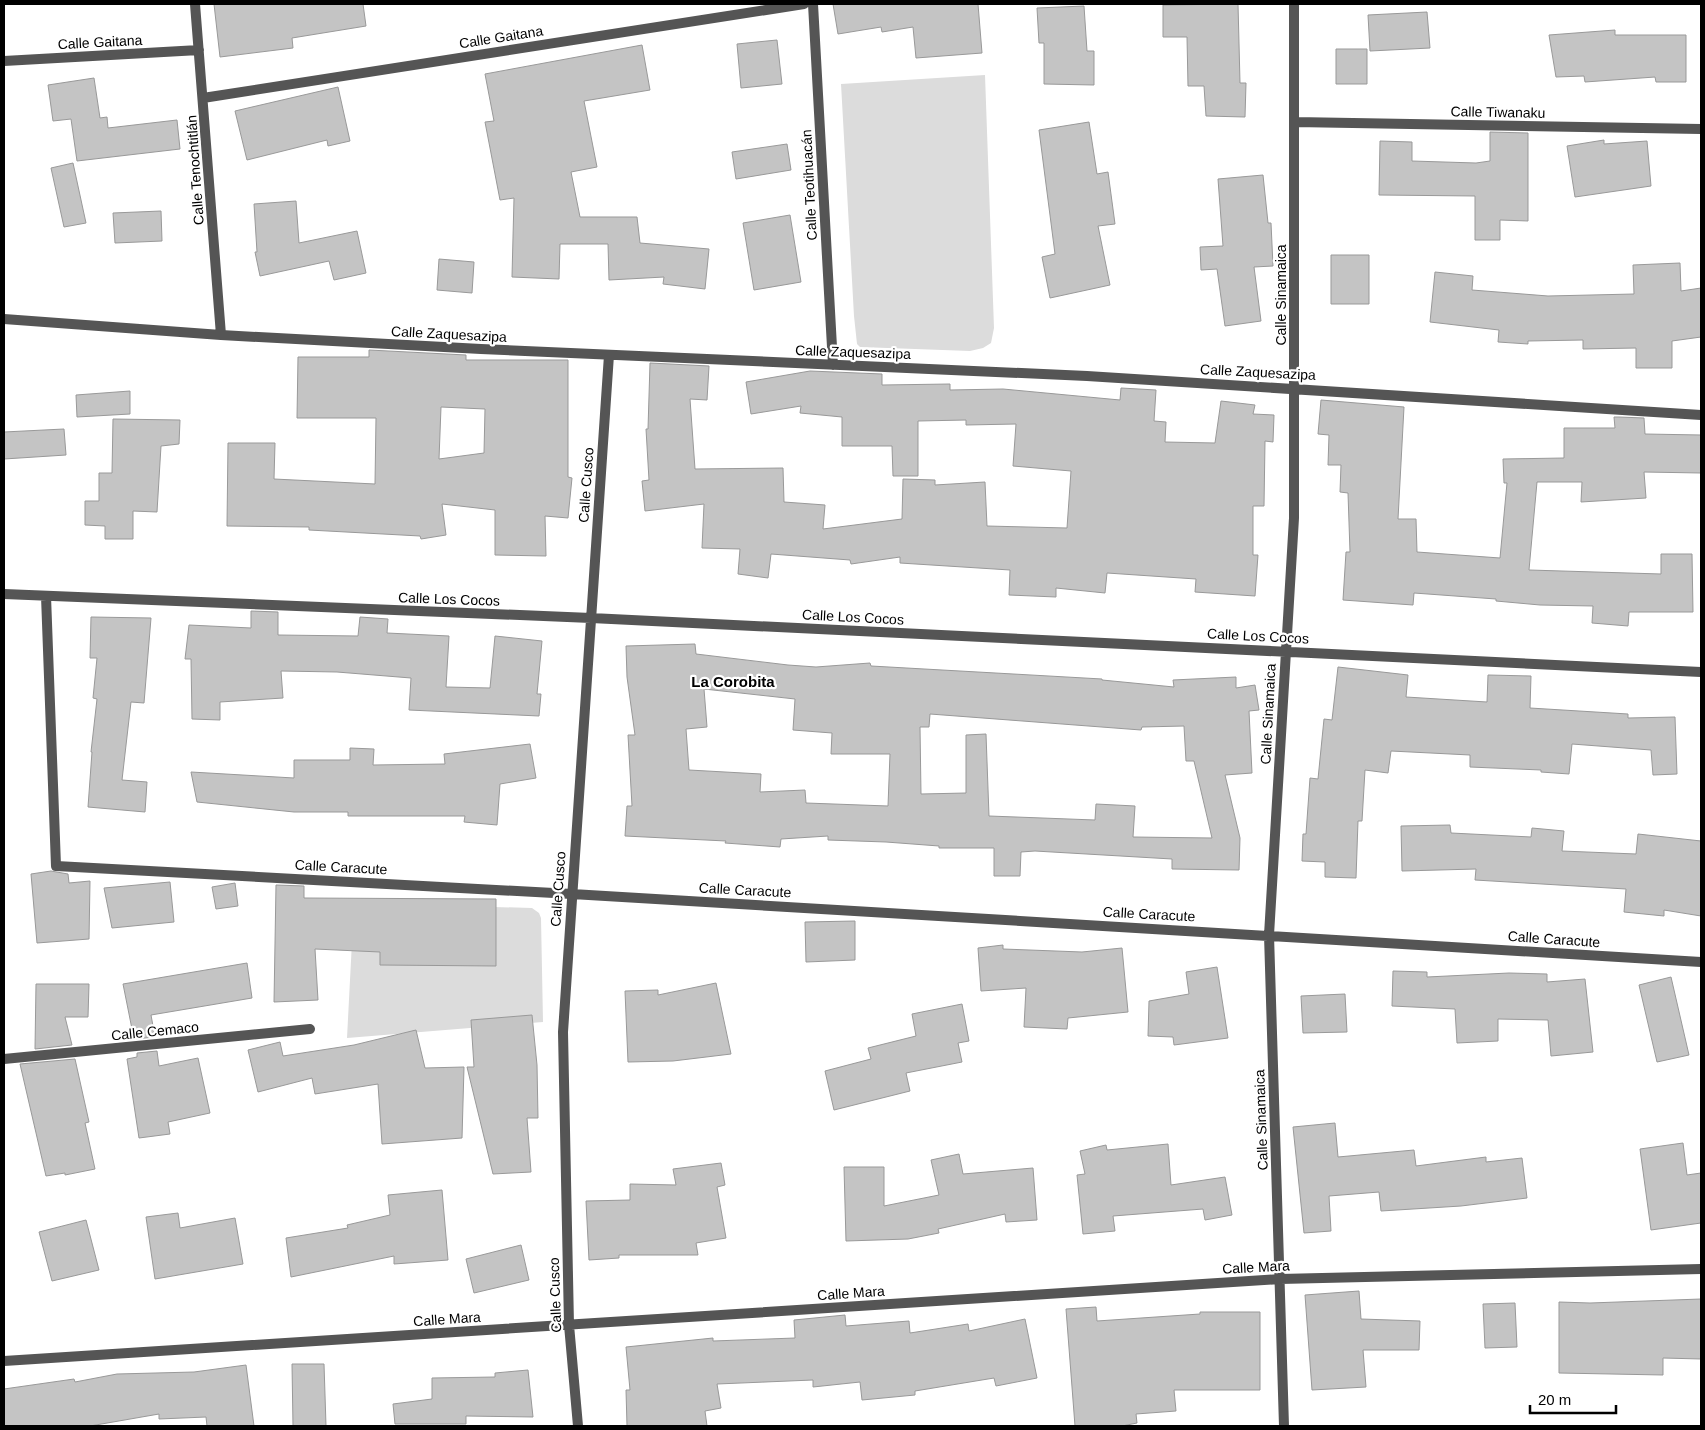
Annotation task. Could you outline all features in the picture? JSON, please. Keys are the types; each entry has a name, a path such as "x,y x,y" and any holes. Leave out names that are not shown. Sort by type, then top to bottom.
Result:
{"street":[{"name":"Calle Tenochtitlán","path":"195,4 221,334"},
{"name":"Calle Gaitana","path":"203,98 804,4"},
{"name":"Calle Teotihuacán","path":"813,4 832,365"},
{"name":"Calle Sinamaica","path":"1284,1426 1270,935 1294,518 1294,4"},
{"name":"Calle Gaitana","path":"4,61 199,50"},
{"name":"Calle Tiwanaku","path":"1295,122 1701,129"},
{"name":"Calle Zaquesazipa","path":"4,319 221,334 609,355 1294,388 1701,415"},
{"name":"Calle Cusco","path":"578,1426 569,1325 563,1032 609,355"},
{"name":"Calle Los Cocos","path":"4,594 590,618 1701,672"},
{"name":"Calle Caracute","path":"46,596 56,866 572,894 1701,962"},
{"name":"Calle Cemaco","path":"4,1059 310,1029"},
{"name":"Calle Mara","path":"4,1361 1280,1279 1701,1269"}],"shaded area":[{"path":"985,75 994,328 991,343 983,348 970,351 860,347 857,344 854,316 841,84"},
{"path":"354,903 532,908 539,913 541,918 543,1022 347,1038"}],"building":[{"path":"214,4 363,4 366,26 292,38 293,48 220,57"},
{"path":"833,4 978,4 982,53 916,58 913,27 882,32 881,27 838,34"},
{"path":"1238,4 1240,83 1246,83 1245,117 1206,116 1204,86 1188,86 1187,37 1163,37 1163,5"},
{"path":"1084,6 1087,51 1094,51 1094,85 1044,84 1044,43 1039,43 1037,8"},
{"path":"1427,12 1430,48 1370,51 1368,15"},
{"path":"1615,30 1615,35 1686,35 1686,82 1656,82 1655,77 1585,82 1584,76 1556,77 1549,35"},
{"path":"777,40 782,84 741,88 737,44"},
{"path":"642,45 650,90 584,101 597,167 571,172 580,217 637,217 640,243 709,249 705,289 663,284 664,277 609,280 608,244 560,244 559,279 512,277 514,198 500,200 485,122 494,121 485,74"},
{"path":"1336,49 1367,49 1367,84 1336,84"},
{"path":"94,78 100,118 107,117 108,128 177,120 180,149 77,161 71,119 53,121 48,85"},
{"path":"338,87 350,141 328,146 327,140 247,160 235,111"},
{"path":"1089,122 1097,174 1108,172 1115,224 1098,226 1110,285 1050,298 1042,257 1055,254 1039,130"},
{"path":"1490,132 1528,133 1528,221 1500,220 1500,240 1475,240 1475,196 1379,195 1380,141 1412,142 1412,161 1476,163 1490,161"},
{"path":"1604,140 1604,144 1647,141 1651,186 1575,197 1567,146"},
{"path":"787,144 791,170 736,179 732,152"},
{"path":"73,163 86,223 64,227 51,168"},
{"path":"1263,175 1268,223 1271,223 1273,266 1254,267 1261,321 1225,326 1217,269 1201,270 1200,247 1223,246 1218,179"},
{"path":"296,201 299,243 357,231 366,273 334,280 329,261 260,276 255,252 257,252 254,204"},
{"path":"161,211 162,241 115,243 113,213"},
{"path":"790,215 801,282 754,290 743,223"},
{"path":"1331,255 1369,255 1369,304 1331,304"},
{"path":"439,259 474,262 472,293 437,290"},
{"path":"1680,263 1681,291 1701,288 1701,337 1672,341 1672,368 1636,368 1636,348 1583,349 1583,340 1528,341 1528,344 1498,342 1499,330 1430,322 1435,272 1473,276 1472,290 1548,296 1634,294 1633,265"},
{"path":"369,350 466,355 466,360 568,360 568,477 572,478 568,518 545,516 546,556 495,555 495,510 442,504 446,535 421,539 420,536 309,530 309,527 227,526 228,443 275,443 274,479 375,484 376,418 297,418 298,357 369,357","holes":["441,407 485,409 484,453 439,459"]},
{"path":"650,363 709,366 707,400 690,399 695,469 783,468 784,502 825,505 823,529 902,519 903,479 935,480 935,485 985,482 987,526 1067,528 1071,471 1013,466 1016,424 966,425 966,420 918,421 918,476 893,476 892,446 842,446 842,417 800,413 801,406 751,414 746,382 810,371 882,374 882,385 950,384 950,390 1003,389 1120,400 1121,388 1156,390 1154,421 1166,422 1165,442 1215,443 1221,401 1255,405 1253,414 1274,415 1273,442 1265,441 1264,506 1253,506 1253,555 1258,555 1255,596 1195,592 1196,579 1107,573 1105,593 1056,588 1056,597 1009,595 1010,570 900,563 900,557 851,564 850,560 771,554 768,578 738,574 740,549 702,548 704,504 645,511 642,481 649,480 646,429 648,429"},
{"path":"130,391 130,414 77,417 76,395"},
{"path":"1321,400 1404,407 1398,519 1416,519 1417,552 1500,558 1507,483 1504,483 1503,459 1564,458 1564,428 1615,428 1614,417 1644,418 1645,434 1701,435 1701,473 1644,472 1646,498 1581,502 1582,482 1537,482 1529,570 1661,574 1661,554 1692,554 1693,612 1629,612 1628,626 1592,623 1593,606 1540,605 1496,601 1496,599 1414,593 1413,605 1343,600 1346,552 1350,552 1348,493 1340,492 1341,465 1328,465 1329,435 1318,434"},
{"path":"113,419 180,420 179,444 161,446 157,512 133,511 133,539 105,539 105,526 85,525 85,501 99,501 99,473 112,473"},
{"path":"64,429 66,455 4,459 4,432"},
{"path":"251,611 278,612 278,635 358,636 360,617 388,619 387,633 449,636 446,687 490,688 495,636 542,641 537,694 541,694 539,716 409,710 411,678 337,672 281,671 283,698 220,702 220,720 192,719 191,659 185,659 189,625 251,628"},
{"path":"91,617 151,618 144,703 131,702 122,780 147,782 145,812 88,807 91,752 97,699 93,698 97,658 90,658"},
{"path":"695,644 696,654 788,665 816,667 870,663 871,666 1102,679 1174,687 1173,680 1236,677 1236,688 1255,685 1259,710 1249,711 1252,773 1225,775 1240,838 1239,870 1172,869 1172,859 1035,851 1021,852 1020,876 994,876 994,848 939,848 939,846 886,842 828,840 828,836 781,839 780,847 725,843 726,841 625,836 627,806 632,806 628,735 635,735 627,677 626,646","holes":["704,689 795,699 793,730 832,733 831,754 890,754 888,806 806,803 805,790 760,792 761,774 689,770 686,729 707,727","930,714 1141,730 1142,727 1184,726 1186,761 1194,761 1212,838 1133,837 1135,806 1096,804 1095,820 989,816 986,734 966,735 966,793 921,794 920,727 929,727"]},
{"path":"1338,667 1408,675 1406,697 1487,702 1488,675 1531,676 1530,708 1628,714 1628,718 1675,717 1677,774 1653,775 1651,750 1572,744 1569,774 1541,772 1541,770 1470,767 1470,755 1391,751 1388,773 1365,770 1362,821 1358,821 1356,878 1325,877 1325,862 1302,861 1303,834 1306,834 1310,778 1318,779 1324,719 1332,720"},
{"path":"530,744 536,778 500,784 497,825 464,822 465,816 348,816 348,812 294,812 197,802 191,772 294,778 294,760 350,760 350,748 374,749 373,765 445,764 444,754"},
{"path":"1450,825 1451,833 1531,837 1532,828 1564,831 1562,851 1636,854 1638,834 1701,841 1701,916 1664,910 1664,916 1624,912 1626,889 1475,880 1476,869 1402,871 1401,826"},
{"path":"51,871 68,874 69,883 90,881 89,939 37,943 31,874"},
{"path":"170,882 174,922 112,928 104,888"},
{"path":"235,883 238,906 216,909 212,887"},
{"path":"276,885 304,886 304,898 496,899 496,966 380,965 380,952 315,949 318,1000 274,1002"},
{"path":"855,921 855,960 806,962 805,922"},
{"path":"1003,945 1003,949 1082,952 1122,948 1128,1012 1068,1018 1067,1029 1024,1027 1026,988 981,991 978,948"},
{"path":"247,963 252,998 151,1015 155,1037 134,1039 123,984"},
{"path":"1217,967 1228,1038 1174,1045 1173,1037 1148,1036 1149,1001 1189,994 1186,972"},
{"path":"1393,971 1427,972 1427,977 1509,973 1547,974 1547,982 1585,979 1593,1052 1551,1056 1548,1020 1498,1019 1498,1041 1457,1043 1455,1009 1392,1006"},
{"path":"1671,977 1689,1055 1657,1062 1639,985"},
{"path":"716,983 731,1054 673,1061 628,1062 625,991 658,990 658,995"},
{"path":"36,984 89,984 88,1017 65,1017 72,1045 35,1049"},
{"path":"1345,994 1347,1032 1303,1033 1301,996"},
{"path":"962,1004 969,1041 958,1043 962,1062 906,1073 910,1091 834,1110 825,1071 871,1059 868,1048 916,1036 912,1014"},
{"path":"532,1015 537,1065 538,1118 527,1118 531,1172 493,1174 467,1067 474,1067 471,1020"},
{"path":"416,1030 425,1068 464,1067 462,1138 382,1144 378,1084 315,1094 312,1078 258,1092 248,1050 280,1042 283,1056 354,1045"},
{"path":"157,1051 159,1066 198,1058 210,1113 168,1122 170,1134 139,1138 127,1059 137,1057 137,1053"},
{"path":"75,1059 89,1122 85,1123 95,1169 65,1175 65,1173 46,1176 20,1064"},
{"path":"1335,1123 1338,1157 1414,1150 1416,1166 1486,1157 1486,1162 1522,1158 1527,1198 1461,1206 1381,1211 1379,1192 1329,1196 1331,1231 1304,1233 1293,1127"},
{"path":"1683,1143 1687,1175 1701,1173 1701,1223 1651,1230 1640,1149"},
{"path":"1168,1144 1171,1185 1225,1177 1232,1215 1205,1220 1203,1209 1113,1216 1115,1231 1083,1234 1077,1175 1085,1174 1080,1151 1106,1145 1107,1150"},
{"path":"959,1154 963,1174 1033,1168 1037,1220 1006,1222 1005,1214 938,1229 939,1233 908,1239 846,1241 844,1167 884,1167 884,1206 939,1195 931,1160"},
{"path":"721,1163 725,1185 717,1187 726,1238 696,1243 698,1255 619,1255 619,1258 589,1260 586,1201 630,1200 630,1184 676,1185 673,1169"},
{"path":"442,1190 448,1260 394,1264 394,1256 291,1277 286,1238 348,1228 347,1225 390,1215 388,1195"},
{"path":"178,1213 180,1228 235,1218 243,1264 155,1279 146,1217"},
{"path":"86,1220 99,1270 52,1281 39,1232"},
{"path":"521,1245 529,1280 474,1293 466,1259"},
{"path":"1359,1291 1361,1319 1420,1321 1419,1350 1363,1350 1366,1387 1312,1390 1305,1295"},
{"path":"1701,1299 1701,1359 1663,1358 1663,1375 1559,1373 1559,1302 1590,1303"},
{"path":"1515,1303 1517,1347 1485,1348 1483,1304"},
{"path":"1096,1307 1097,1321 1200,1314 1200,1312 1260,1312 1260,1390 1174,1390 1176,1411 1136,1414 1137,1423 1122,1426 1075,1426 1066,1309"},
{"path":"845,1315 846,1326 909,1321 910,1333 968,1324 969,1331 1025,1319 1037,1378 996,1386 994,1378 915,1391 915,1395 862,1400 860,1382 813,1387 813,1380 717,1384 721,1408 705,1411 707,1426 627,1426 626,1390 630,1390 626,1347 713,1338 713,1341 795,1338 794,1320"},
{"path":"292,1364 324,1364 326,1426 293,1426"},
{"path":"246,1365 254,1426 207,1426 206,1417 159,1419 159,1414 90,1426 4,1426 4,1389 74,1379 75,1382 117,1374 194,1372"},
{"path":"528,1370 533,1417 466,1416 466,1424 395,1424 393,1404 432,1399 432,1378 495,1377 495,1373"}],"district":[{"name":"La Corobita","path":"733,682"}]}
